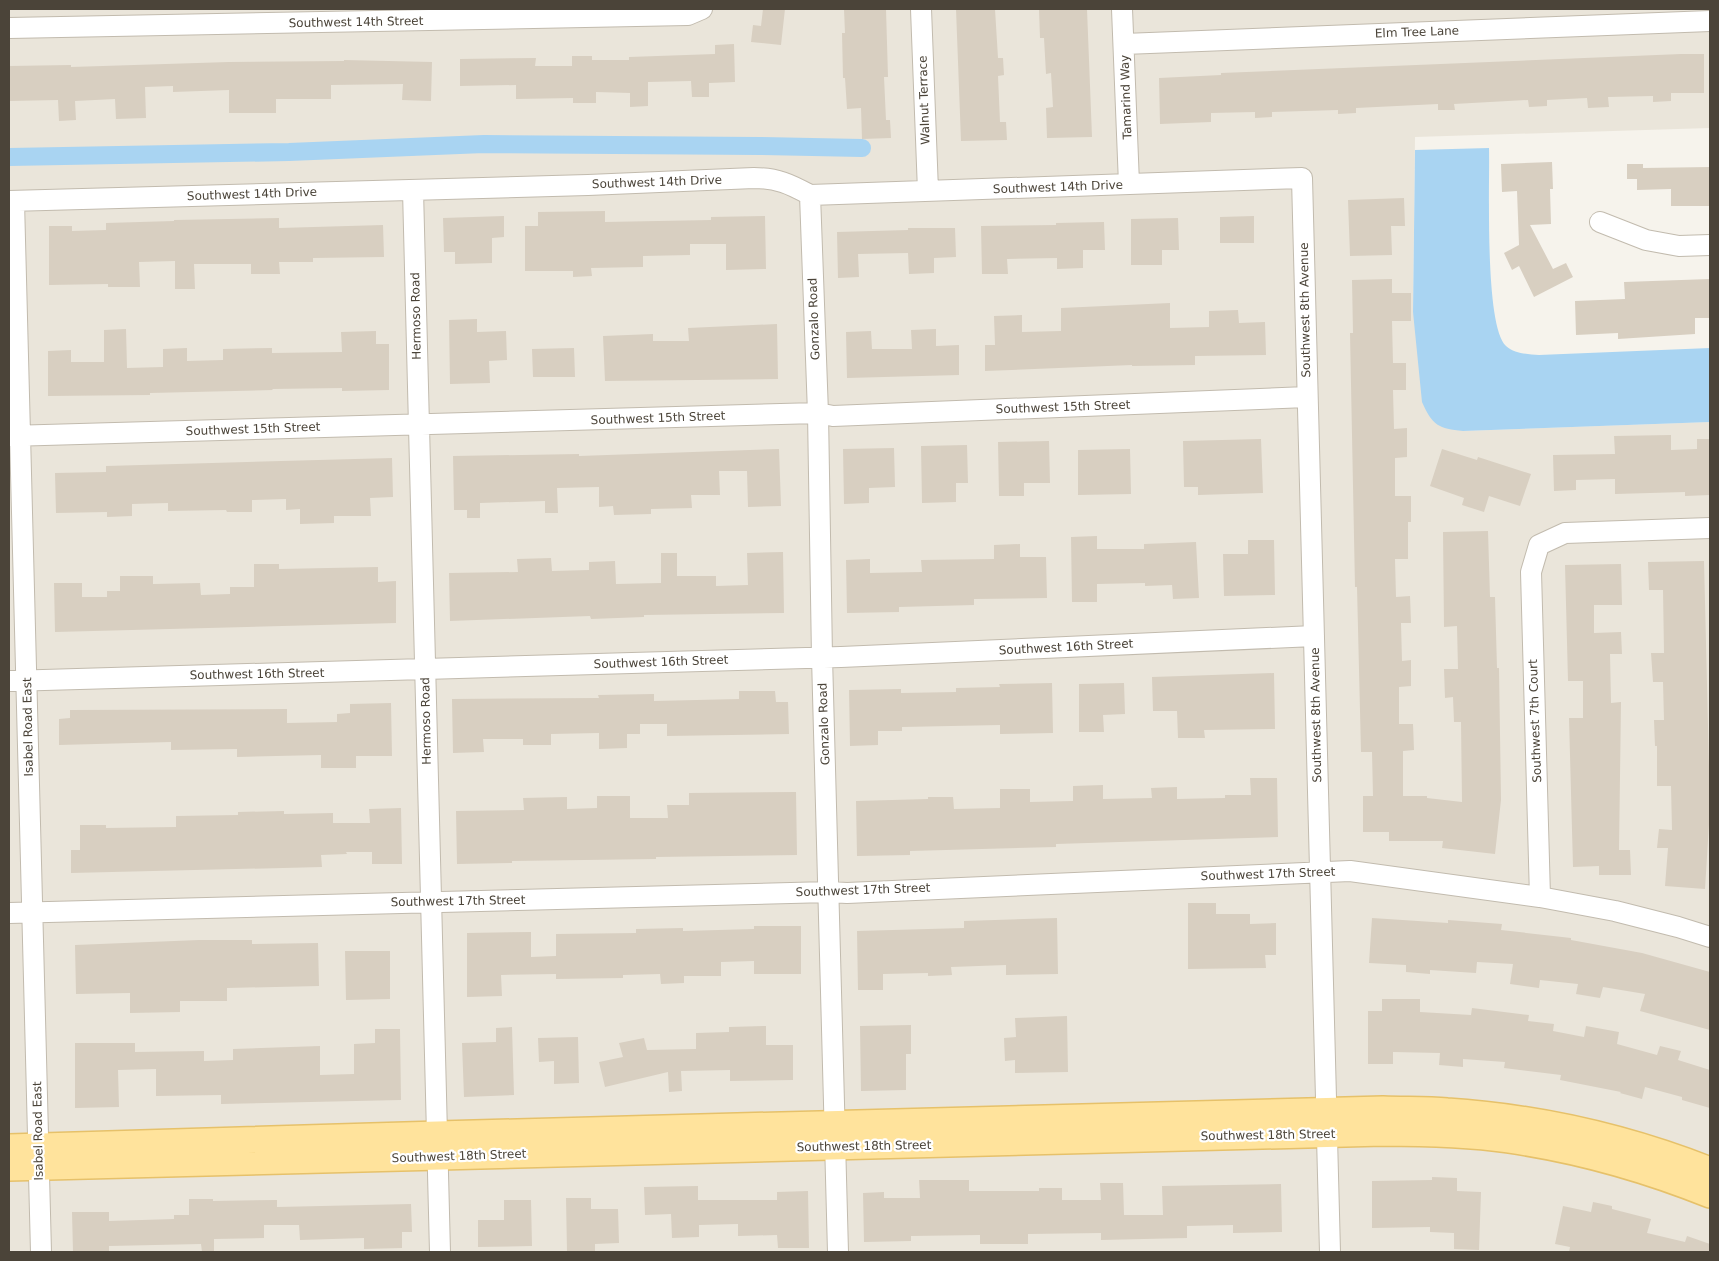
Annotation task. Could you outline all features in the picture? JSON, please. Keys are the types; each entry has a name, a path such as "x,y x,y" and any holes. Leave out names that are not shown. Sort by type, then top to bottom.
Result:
{"main road":[{"name":"Southwest 18th Street","path":"9,1168 39,1157 1328,1122 1447,1111 1511,1117 1574,1128 1636,1144 1710,1170"},
{"name":"Southwest 18th Street","path":"1328,1122 1383,1132 1446,1134 1508,1140 1569,1151 1630,1166 1710,1195"},
{"name":"Southwest 18th Street","path":"9,1147 39,1157"}],"street":[{"name":"Southwest 14th Street","path":"9,28 518,14 688,15 702,9"},
{"name":"Walnut Terrace","path":"921,9 928,191"},
{"name":"Tamarind Way","path":"1122,9 1129,184"},
{"name":"Elm Tree Lane","path":"1124,44 1710,21"},
{"name":"Southwest 14th Drive","path":"12,201 754,178 773,178 792,185 810,195 1302,178"},
{"name":"Southwest 8th Avenue","path":"1302,178 1330,1252"},
{"name":"Hermoso Road","path":"413,190 440,1252"},
{"name":"Gonzalo Road","path":"810,195 818,413 822,658 838,1252"},
{"name":"Isabel Road East","path":"12,201 18,680 32,912 41,1252"},
{"path":"1600,222 1646,240 1679,246 1710,244"},
{"name":"Southwest 15th Street","path":"15,436 818,413 833,416 1307,397"},
{"name":"Southwest 7th Court","path":"1540,897 1531,572 1539,545 1565,533 1710,528"},
{"name":"Southwest 16th Street","path":"18,680 822,658 1314,636"},
{"name":"Southwest 17th Street","path":"9,913 857,892 1350,871 1540,897 1615,911 1710,937"}],"shaded area":[{"path":"9,9 1710,9 1710,128 1415,137 1413,312 1463,431 1710,422 1710,1252 9,1252"}],"water":[{"path":"1489,148 1491,283 1499,333 1506,346 1517,352 1539,355 1710,348 1710,422 1463,431 1442,427 1433,421 1422,402 1413,312 1415,150"}],"building":[{"path":"763,9 785,9 781,45 751,42 753,25 761,26"},
{"path":"844,9 886,9 888,77 884,77 886,120 890,120 891,138 862,139 861,108 847,109 845,78 843,78 842,33 845,33"},
{"path":"956,9 995,9 998,58 1003,58 1004,75 998,76 1000,122 1006,122 1007,140 961,141"},
{"path":"1039,9 1087,9 1092,137 1047,138 1046,108 1053,107 1051,73 1046,74 1044,38 1040,38"},
{"path":"734,44 735,82 709,83 709,97 692,97 691,81 648,82 648,106 630,107 630,93 596,92 596,103 573,103 573,98 516,99 516,85 460,86 460,59 536,58 535,66 572,66 572,56 592,56 592,60 629,60 629,57 715,54 715,45"},
{"path":"1704,54 1704,93 1671,93 1671,101 1653,102 1653,96 1608,97 1609,107 1588,108 1587,98 1547,100 1547,106 1529,107 1528,100 1454,104 1455,110 1438,110 1438,104 1356,108 1356,113 1338,114 1338,110 1272,112 1272,117 1255,118 1255,112 1211,113 1211,122 1160,124 1159,78 1221,75 1221,73"},
{"path":"344,60 432,62 431,101 402,100 403,84 331,85 331,99 276,99 276,113 229,113 229,90 173,92 173,86 145,87 146,118 116,119 115,99 75,101 76,120 59,121 58,100 9,101 9,66 71,65 71,67"},
{"path":"1552,162 1553,189 1550,189 1551,224 1530,225 1553,269 1566,263 1573,277 1534,297 1519,266 1512,270 1504,253 1519,245 1517,191 1502,192 1501,164"},
{"path":"1627,164 1643,164 1643,168 1710,167 1710,206 1671,206 1671,189 1637,190 1637,179 1627,179"},
{"path":"1404,198 1405,226 1391,226 1392,255 1350,256 1348,200"},
{"path":"605,211 605,222 711,220 711,217 765,216 766,269 726,270 726,244 690,244 690,255 643,256 643,267 591,268 592,276 573,277 573,271 525,271 525,226 538,226 538,212"},
{"path":"504,216 504,237 492,238 492,263 455,264 455,252 444,252 443,218"},
{"path":"1254,216 1254,243 1220,243 1220,217"},
{"path":"279,218 279,228 383,225 384,257 313,258 313,262 279,262 280,274 251,274 251,264 194,264 195,289 175,289 175,261 139,262 140,287 108,287 108,284 49,285 49,226 72,226 72,231 106,230 106,223"},
{"path":"1178,218 1179,250 1162,250 1162,265 1131,265 1131,219"},
{"path":"1104,222 1105,250 1083,250 1083,268 1057,269 1057,258 1007,259 1008,274 982,274 981,226"},
{"path":"908,228 955,228 956,257 934,258 934,273 909,274 908,253 858,254 859,277 838,278 837,232 908,230"},
{"path":"1392,279 1392,293 1411,293 1411,321 1392,321 1393,363 1406,363 1406,390 1393,390 1394,429 1407,428 1407,457 1395,458 1395,496 1411,496 1411,522 1408,522 1408,559 1395,559 1396,597 1410,596 1411,623 1401,623 1402,661 1411,660 1411,686 1399,687 1399,724 1413,724 1414,750 1403,751 1403,796 1427,796 1427,798 1462,802 1461,722 1454,722 1453,697 1445,698 1444,669 1458,669 1457,626 1444,627 1443,532 1488,531 1490,597 1495,597 1497,668 1499,668 1501,800 1495,854 1442,848 1443,841 1389,841 1389,832 1363,832 1363,796 1373,796 1372,752 1361,752 1357,587 1355,587 1350,333 1353,333 1352,280"},
{"path":"1710,279 1710,318 1695,318 1695,334 1618,339 1618,333 1576,335 1575,301 1625,299 1624,282"},
{"path":"1170,303 1170,328 1209,327 1209,311 1238,310 1239,323 1265,322 1266,355 1195,356 1195,365 1132,365 985,371 985,345 995,345 994,316 1022,315 1022,332 1061,331 1061,308"},
{"path":"477,319 477,332 506,331 507,360 489,361 490,383 450,384 449,320"},
{"path":"777,324 778,379 605,381 603,336 653,334 653,341 689,341 688,328"},
{"path":"126,329 127,368 163,367 163,349 187,348 187,361 223,360 223,349 272,348 272,353 342,352 341,332 376,331 376,344 389,344 389,390 342,391 342,388 272,389 150,393 150,395 48,396 48,351 71,350 71,362 104,362 104,330"},
{"path":"936,329 936,346 959,345 959,375 847,378 846,332 871,331 872,349 912,349 911,330"},
{"path":"574,348 575,377 533,377 532,349"},
{"path":"1671,435 1671,450 1697,449 1697,439 1710,439 1710,495 1685,496 1685,492 1615,494 1615,479 1576,480 1576,490 1554,491 1553,455 1615,454 1614,436"},
{"path":"1261,439 1263,493 1198,495 1198,487 1184,487 1183,441"},
{"path":"1049,441 1050,483 1024,483 1024,496 999,496 998,442"},
{"path":"967,445 968,483 956,483 956,502 922,503 921,446"},
{"path":"894,448 895,487 869,488 869,503 844,504 843,449"},
{"path":"779,449 781,506 748,507 747,471 719,471 720,495 691,495 692,508 651,509 651,514 614,515 613,506 599,507 599,487 557,488 558,513 545,513 545,501 480,503 480,518 467,518 467,510 454,510 453,456 579,454 579,456"},
{"path":"1130,449 1131,494 1078,495 1078,450"},
{"path":"1442,449 1477,460 1478,457 1531,474 1520,506 1489,496 1484,512 1462,505 1464,498 1430,486"},
{"path":"392,458 393,497 370,498 371,516 334,516 334,523 300,524 300,509 286,510 286,499 252,500 252,512 227,512 226,510 168,511 168,503 132,504 132,516 107,517 107,512 56,513 55,473 106,472 106,466"},
{"path":"1097,536 1097,549 1144,549 1144,544 1196,542 1199,598 1173,599 1172,585 1145,586 1145,583 1097,584 1097,602 1072,602 1071,537"},
{"path":"1248,540 1274,540 1275,595 1224,596 1223,554 1248,554"},
{"path":"1020,544 1020,557 1046,557 1047,598 974,599 974,605 899,607 899,612 847,613 846,560 870,559 870,573 922,572 921,560 994,559 994,545"},
{"path":"783,552 784,613 644,615 644,617 591,619 590,616 450,621 449,573 518,572 517,559 551,558 552,571 589,570 589,562 615,561 616,584 661,583 661,553 677,553 677,576 716,576 716,586 748,585 747,553"},
{"path":"1704,561 1710,808 1705,889 1665,886 1668,848 1657,848 1659,829 1672,830 1671,786 1657,786 1657,746 1655,746 1654,720 1664,720 1663,682 1653,682 1651,653 1664,653 1663,590 1649,590 1648,562"},
{"path":"254,564 279,564 279,569 378,567 378,582 396,581 396,623 55,632 54,583 82,583 82,597 107,597 107,591 120,591 120,576 153,576 153,584 200,583 201,595 230,594 230,587 254,587"},
{"path":"1621,564 1622,605 1594,605 1594,633 1621,632 1622,654 1610,654 1611,703 1621,702 1619,850 1630,850 1631,875 1599,875 1599,866 1573,867 1569,718 1583,718 1583,681 1568,681 1565,565"},
{"path":"1274,673 1275,729 1204,730 1205,738 1178,738 1177,711 1153,711 1152,677"},
{"path":"1052,683 1053,733 1000,734 1000,725 902,727 902,731 878,731 878,745 850,746 849,690 901,689 901,693 956,692 956,688 1000,687 999,684"},
{"path":"1124,683 1125,714 1103,715 1104,732 1079,732 1079,684"},
{"path":"739,691 775,691 776,702 788,702 789,734 667,736 667,724 640,724 640,734 627,734 627,748 599,749 599,733 551,734 551,745 523,745 523,739 483,739 484,752 453,753 452,699 599,698 598,695 654,694 654,701 739,699"},
{"path":"391,703 392,756 356,756 356,768 321,768 321,755 237,757 237,749 171,750 171,742 59,745 59,719 70,718 70,710 287,709 287,723 337,722 337,714 350,713 350,704"},
{"path":"1250,778 1277,778 1278,837 1056,844 1056,847 910,851 910,855 857,856 856,801 953,797 954,809 1000,808 1000,789 1030,789 1030,802 1073,801 1073,786 1103,785 1103,799 1152,798 1151,788 1177,787 1177,799 1225,798 1225,795 1251,795"},
{"path":"796,792 797,855 656,857 656,859 512,861 512,863 457,864 456,811 524,810 523,798 567,797 567,809 597,808 597,796 630,796 630,818 668,818 667,805 689,805 689,793"},
{"path":"401,808 402,864 372,864 372,852 346,852 347,854 321,855 322,867 71,873 71,850 80,850 80,825 106,825 106,828 176,827 176,816 238,815 238,812 284,811 284,814 333,813 333,823 370,823 369,809"},
{"path":"1188,903 1216,903 1216,914 1250,914 1250,924 1276,923 1276,955 1265,955 1266,968 1188,969"},
{"path":"1057,918 1058,974 1006,975 1006,965 951,967 952,975 928,976 928,973 883,974 883,990 858,990 857,931 964,928 964,921"},
{"path":"1372,918 1448,923 1448,920 1502,924 1501,930 1571,938 1571,940 1642,953 1710,972 1710,1030 1640,1011 1645,994 1603,987 1600,998 1576,994 1578,984 1540,980 1539,988 1510,984 1513,964 1477,962 1476,973 1430,970 1430,974 1406,972 1406,965 1369,963"},
{"path":"754,926 801,926 801,974 754,974 754,961 721,962 721,976 684,976 684,983 661,984 660,974 623,975 623,978 556,979 556,974 501,975 502,996 467,997 467,933 531,932 531,957 556,956 556,934 636,933 636,929 683,928 683,931 754,929"},
{"path":"252,940 252,944 318,943 319,986 227,988 227,1001 180,1001 180,1012 130,1013 130,993 76,994 75,945"},
{"path":"345,951 390,951 390,999 346,1000"},
{"path":"1382,999 1420,999 1420,1012 1471,1015 1472,1008 1529,1015 1528,1021 1554,1024 1553,1031 1584,1037 1586,1026 1619,1032 1617,1044 1657,1055 1660,1046 1681,1051 1678,1060 1710,1070 1710,1108 1682,1100 1682,1097 1645,1087 1642,1099 1621,1092 1560,1080 1561,1075 1504,1068 1505,1062 1463,1059 1463,1067 1439,1065 1440,1053 1393,1052 1393,1064 1368,1064 1368,1011 1382,1011"},
{"path":"1067,1016 1068,1072 1015,1073 1015,1060 1005,1061 1004,1038 1016,1037 1015,1018"},
{"path":"911,1025 911,1054 906,1054 906,1090 861,1091 860,1026"},
{"path":"766,1026 766,1045 793,1045 793,1080 730,1081 730,1070 681,1071 682,1091 669,1092 668,1072 605,1087 599,1062 623,1057 619,1043 644,1038 647,1050 696,1049 696,1033 729,1032 729,1027"},
{"path":"512,1027 514,1095 464,1097 462,1043 496,1042 496,1028"},
{"path":"375,1029 400,1029 401,1100 221,1104 221,1095 156,1096 156,1069 118,1070 119,1107 75,1108 75,1043 135,1043 135,1052 204,1051 204,1061 233,1060 233,1049 320,1046 320,1075 354,1074 354,1044 375,1043"},
{"path":"578,1037 579,1083 554,1084 554,1061 539,1062 538,1038"},
{"path":"1432,1177 1457,1178 1457,1191 1481,1192 1479,1250 1454,1249 1454,1233 1430,1232 1430,1227 1372,1228 1372,1181 1432,1180"},
{"path":"919,1180 969,1180 969,1191 1039,1191 1039,1188 1062,1188 1062,1200 1101,1200 1100,1183 1123,1183 1124,1215 1163,1215 1162,1186 1281,1184 1282,1232 1233,1233 1233,1225 1187,1226 1187,1238 1101,1240 1101,1233 1028,1234 1028,1244 980,1244 980,1235 911,1236 911,1241 864,1242 863,1193 884,1192 884,1198 920,1198"},
{"path":"698,1186 698,1200 777,1200 777,1192 808,1191 809,1248 778,1248 777,1235 738,1236 738,1224 699,1225 699,1237 672,1238 671,1214 645,1215 644,1187"},
{"path":"566,1198 591,1198 591,1209 618,1209 619,1243 595,1244 595,1252 567,1252"},
{"path":"189,1199 213,1199 213,1201 277,1200 277,1207 411,1204 412,1232 402,1232 402,1248 364,1249 364,1238 300,1240 299,1225 264,1225 264,1238 214,1239 214,1252 202,1252 201,1244 109,1246 109,1252 73,1252 72,1212 109,1212 109,1221 174,1219 174,1215 189,1215"},
{"path":"504,1200 531,1200 532,1246 478,1247 478,1220 504,1220"},
{"path":"1593,1202 1612,1206 1612,1209 1651,1219 1647,1233 1685,1242 1687,1236 1710,1244 1710,1252 1569,1252 1570,1247 1555,1244 1563,1206 1591,1212"}],"waterway":[{"path":"9,157 289,152 484,144 862,148"}]}
